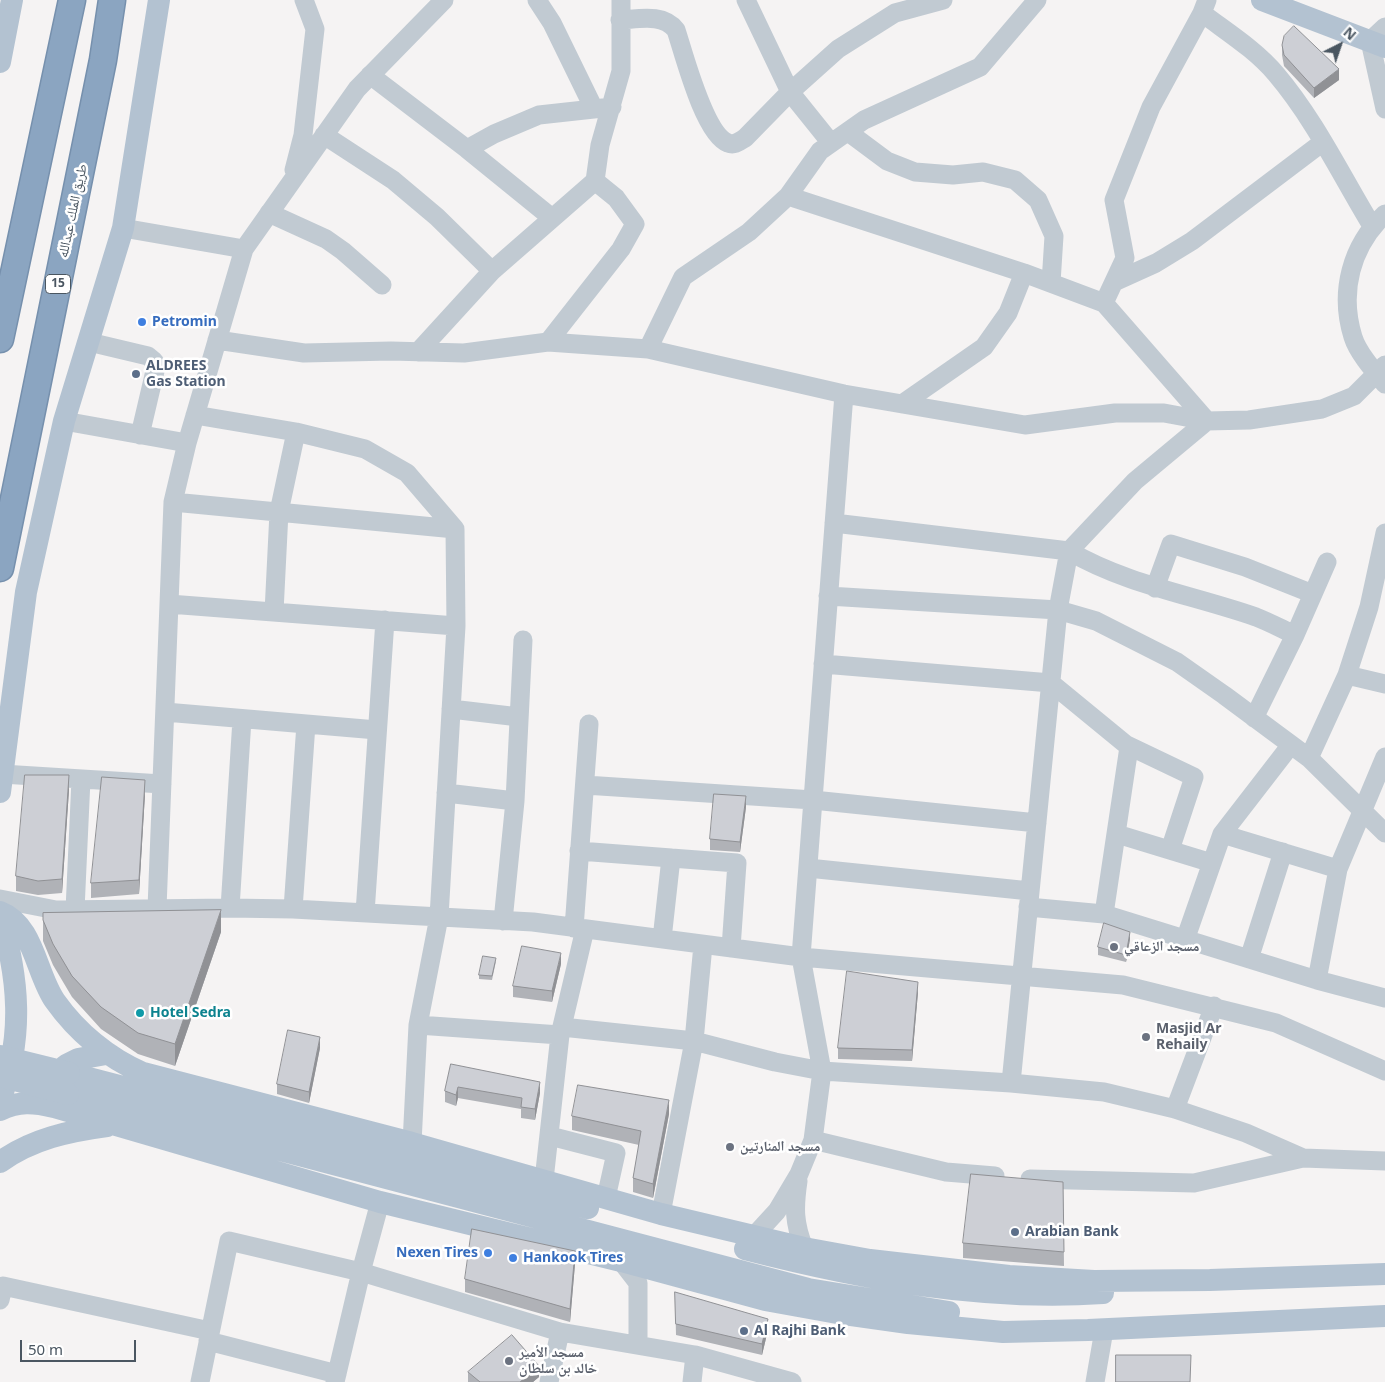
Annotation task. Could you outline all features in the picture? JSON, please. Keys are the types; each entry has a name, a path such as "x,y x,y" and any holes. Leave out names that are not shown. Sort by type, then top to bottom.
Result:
{"highway":[{"path":"0,339 72,0"},
{"name":"طريق الملك عبدالله","path":"0,568 103,60 112,0"}],"main road":[{"path":"0,62 12,0"},
{"path":"0,677 26,592 64,421 124,228 159,0"},
{"path":"1262,0 1380,38"},
{"path":"1,783 26,592"},
{"path":"0,913 13,919 24,933 45,984 54,1000 106,1054 143,1073 412,1143 661,1214 804,1248 870,1260 1009,1276 1094,1281 1385,1274"},
{"path":"0,913 16,978 16,1014 10,1074 0,1100"},
{"path":"90,1117 62,1096 59,1087 61,1074 66,1065 78,1059 106,1054"},
{"path":"0,1056 68,1083 808,1289 906,1307 1023,1319 1096,1330"},
{"path":"0,1076 68,1083 810,1266 884,1280 955,1290 1060,1296 1117,1292 1165,1280"},
{"path":"0,1110 20,1103 33,1102 380,1202 621,1261 765,1300 837,1313 908,1323 1003,1332 1096,1330 1385,1316"},
{"path":"0,1162 25,1147 71,1130 117,1125"}],"street":[{"path":"291,182 303,135 315,30 304,0"},
{"path":"158,908 173,502 195,415 244,249 357,89 444,0"},
{"path":"537,0 603,108"},
{"path":"418,352 492,270 595,181 603,108 621,71 621,0"},
{"path":"746,0 790,92 831,143"},
{"path":"620,20 657,19 671,23 676,30 703,111 721,138 729,144 737,144 746,138 790,92 838,49 895,13 943,0"},
{"path":"648,349 683,277 750,232 788,196 820,152 864,120 980,67 1037,0"},
{"path":"217,340 304,353 464,353 548,342 648,349 844,394 1024,424 1115,413 1164,413 1207,421 1249,420 1322,409 1354,396 1382,374 1353,338 1345,301 1354,260 1379,220 1275,73 1205,6 1151,108 1114,200 1125,258 1104,303"},
{"path":"1380,38 1385,109"},
{"path":"370,75 467,149 552,218"},
{"path":"467,149 494,134 539,115 603,108"},
{"path":"848,132 887,161 915,172 954,175 984,172 1015,180 1038,200 1054,236 1051,283"},
{"path":"324,135 393,180 437,217 492,270"},
{"path":"1114,282 1156,263 1192,241 1323,142"},
{"path":"548,342 621,249 635,224 616,198 595,181"},
{"path":"788,196 1024,273 1104,303 1207,421"},
{"path":"269,214 326,239 344,251 382,285"},
{"path":"124,228 244,249"},
{"path":"902,404 984,347 1008,313 1024,273"},
{"path":"89,342 148,356 154,361 155,371 140,435"},
{"path":"755,1235 777,1211 799,1174 813,1140 822,1071 801,957 844,394"},
{"path":"195,415 296,432 365,450 407,473 455,529 456,626 439,917 418,1025 412,1143"},
{"path":"64,421 187,444"},
{"path":"1011,1083 1058,610 1069,551 1096,520 1135,481 1207,421"},
{"path":"274,612 279,512 296,432"},
{"path":"173,502 455,529"},
{"path":"834,523 1069,551 1096,567 1155,588 1258,618 1295,635"},
{"path":"1308,758 1377,608 1385,534"},
{"path":"1155,588 1171,544 1245,567 1313,594"},
{"path":"1254,718 1295,635 1327,562"},
{"path":"828,596 1058,610 1096,621 1177,662 1254,718 1308,758 1385,833"},
{"path":"169,604 456,626"},
{"path":"365,913 385,620"},
{"path":"503,921 515,801 523,640"},
{"path":"823,664 1051,683 1127,745 1194,777 1170,850"},
{"path":"1347,675 1385,684"},
{"path":"451,708 519,717"},
{"path":"165,712 378,730"},
{"path":"230,908 242,719"},
{"path":"293,909 306,724"},
{"path":"544,1180 561,1031 580,928 580,851 589,724"},
{"path":"1104,914 1129,747 1127,745"},
{"path":"1185,940 1222,834 1290,746"},
{"path":"1317,980 1338,869 1385,757"},
{"path":"1,783 81,779 162,784"},
{"path":"75,910 81,779"},
{"path":"585,785 813,800 1037,822"},
{"path":"446,793 515,801"},
{"path":"1117,834 1212,863"},
{"path":"1222,834 1338,869"},
{"path":"580,851 737,864 731,948"},
{"path":"1249,959 1283,852"},
{"path":"662,939 671,858"},
{"path":"808,868 1029,899 1104,914 1317,980 1385,998"},
{"path":"0,899 56,910 158,908 293,909 503,921 580,928 801,957 1122,985 1214,1006 1276,1023 1385,1071"},
{"path":"661,1214 694,1041 703,945"},
{"path":"1175,1109 1214,1006"},
{"path":"418,1025 561,1031 694,1041 775,1062 822,1071 1011,1083 1104,1092 1175,1109 1246,1133 1303,1158"},
{"path":"550,1136 616,1153 606,1198"},
{"path":"813,1140 946,1172 1056,1182 1194,1184 1303,1158 1385,1161"},
{"path":"799,1174 795,1202 796,1227 804,1248"},
{"path":"0,1300 3,1286 209,1336 336,1378 380,1202"},
{"path":"200,1382 229,1241 361,1272 560,1332 695,1355 787,1381"},
{"path":"621,1261 638,1283 638,1344"},
{"path":"1095,1382 1096,1330"},
{"path":"550,1382 560,1332"},
{"path":"692,1382 695,1355"}],"building":[{"path":"1294,26 1339,69 1314,88 1284,55 1282,45 1284,36"},
{"path":"25,775 69,775 62,879 38,881 16,876"},
{"path":"102,777 145,780 139,880 91,883"},
{"path":"714,794 746,796 740,842 710,839"},
{"name":"Hotel Sedra","path":"221,910 175,1044 138,1033 101,1007 72,976 53,944 43,920 43,913"},
{"name":"مسجد الزعاقي","path":"1104,923 1130,932 1126,955 1098,947"},
{"path":"522,946 561,953 552,991 513,986"},
{"path":"483,956 496,958 492,976 479,975"},
{"path":"847,971 918,982 912,1050 838,1048"},
{"path":"288,1030 320,1037 309,1092 277,1084"},
{"path":"451,1064 540,1082 535,1109 521,1107 522,1098 458,1087 456,1095 445,1091"},
{"path":"578,1085 669,1100 653,1184 633,1178 641,1131 572,1116"},
{"name":"Arabian Bank","path":"971,1174 1063,1182 1064,1252 963,1243"},
{"path":"472,1229 575,1251 570,1309 465,1279"},
{"path":"675,1292 768,1319 762,1344 676,1324"},
{"name":"مسجد الأمير خالد بن سلطان","path":"512,1335 539,1366 520,1382 480,1382 468,1372"},
{"path":"1116,1355 1191,1355 1190,1382 1116,1382"}],"place":[{"name":"Petromin","path":"142,322"},
{"name":"ALDREES Gas Station","path":"136,374"},
{"name":"مسجد الزعاقي","path":"1114,947"},
{"name":"Hotel Sedra","path":"140,1013"},
{"name":"Masjid Ar Rehaily","path":"1146,1037"},
{"name":"مسجد المنارتين","path":"730,1147"},
{"name":"Arabian Bank","path":"1015,1232"},
{"name":"Nexen Tires","path":"488,1253"},
{"name":"Hankook Tires","path":"513,1258"},
{"name":"Al Rajhi Bank","path":"744,1331"},
{"name":"مسجد الأمير خالد بن سلطان","path":"509,1361"}]}
